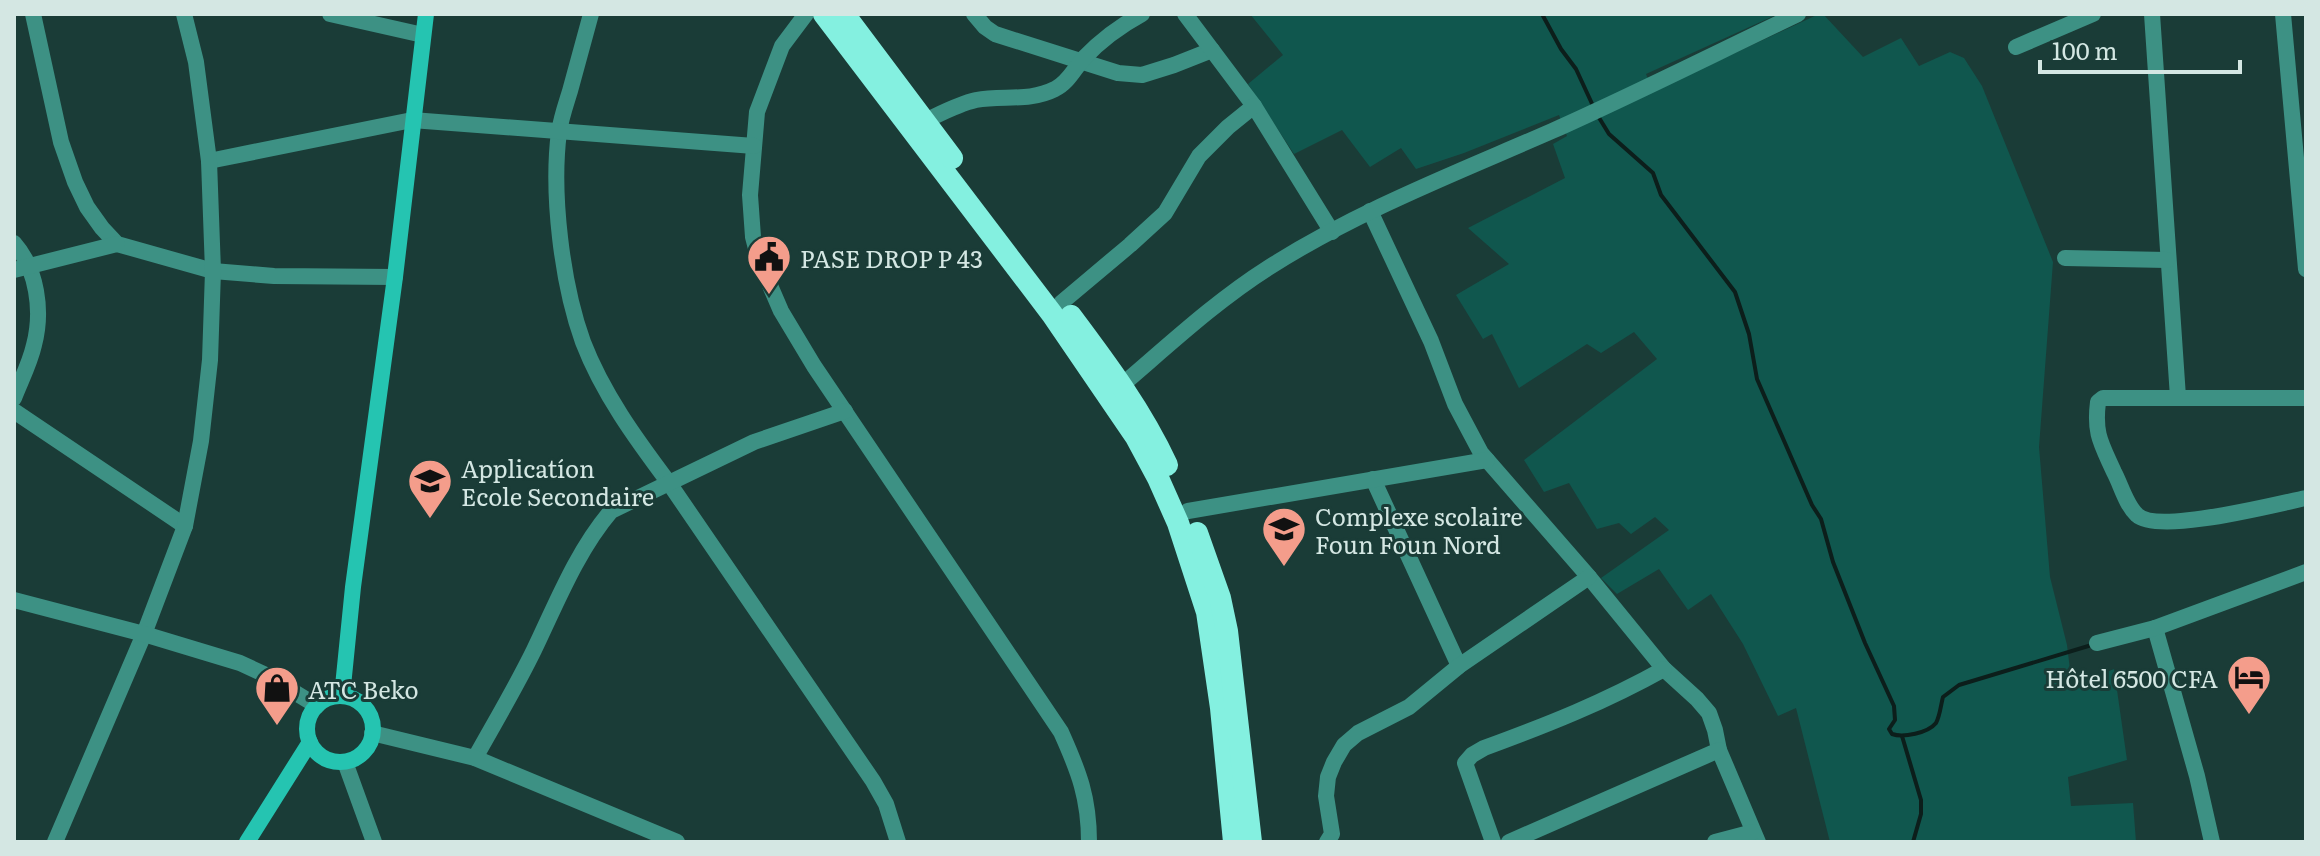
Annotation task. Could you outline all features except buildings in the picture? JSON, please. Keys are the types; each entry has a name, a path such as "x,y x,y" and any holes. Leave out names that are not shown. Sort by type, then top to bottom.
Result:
{"highway":[{"path":"824,14 1052,314 1129,426 1158,478 1178,523 1207,612 1221,708 1234,842"},
{"path":"844,14 1122,385 1151,432 1188,511 1220,598 1227,631 1251,842"}],"main road":[{"path":"342,696 353,587 395,277 426,14"},
{"path":"342,696 362,705 372,723 372,733 370,742 360,755 345,762 334,762 315,751 307,730 317,706 324,700 342,696"},
{"path":"247,842 310,742"}],"street":[{"path":"33,14 61,142 75,182 87,207 117,244"},
{"path":"75,842 58,836 144,634 185,526 203,427 210,360 213,271 209,161 196,62 184,14"},
{"path":"330,14 423,35"},
{"path":"591,14 559,131 558,214 571,301 584,343 612,400 637,440 861,761 886,804 898,842"},
{"path":"806,14 782,46 757,112 750,195 753,237 759,260 781,311 814,366 1061,732 1084,787 1089,842"},
{"path":"974,14 995,34 1118,73 1142,75 1212,50"},
{"path":"925,121 979,100 1031,98 1056,89 1068,79 1081,60 1121,26 1142,14"},
{"path":"1185,14 1254,106 1332,232"},
{"path":"1122,385 1214,306 1268,268 1370,211 1560,127 1798,14"},
{"path":"2016,47 2093,14"},
{"path":"2152,14 2178,397"},
{"path":"2283,14 2306,269"},
{"path":"1061,303 1165,213 1199,156 1254,106"},
{"path":"209,161 412,120 754,146"},
{"path":"1370,211 1431,341 1455,404 1481,453 1664,669 1709,713 1719,750 1756,837 1715,842"},
{"path":"14,243 22,268 37,297 38,321 34,345 14,398"},
{"path":"22,268 117,244 213,271 274,276 395,277"},
{"path":"2065,258 2167,260"},
{"path":"2306,398 2103,398 2098,402 2096,424 2101,444 2131,506 2138,517 2152,522 2211,518 2306,498"},
{"path":"14,411 185,526"},
{"path":"475,758 524,670 582,550 611,511 754,442 845,411"},
{"path":"1188,511 1487,460"},
{"path":"1373,479 1459,666"},
{"path":"2097,643 2155,628 2306,572"},
{"path":"1333,839 1326,796 1328,777 1344,745 1358,733 1409,707 1459,666 1589,577"},
{"path":"14,600 240,663 317,706"},
{"path":"2155,628 2197,776 2212,842"},
{"path":"1493,842 1465,763 1472,755 1575,714 1664,669"},
{"path":"372,733 475,758 677,842"},
{"path":"1509,842 1719,750"},
{"path":"345,762 374,842"}],"green space":[{"path":"1250,14 1778,14 1646,74 1653,91 1819,14 1823,14 1863,57 1901,38 1919,66 1950,52 1964,58 1982,86 2053,262 2039,447 2050,577 2067,645 2072,686 2114,669 2127,760 2068,777 2071,806 2133,803 2136,842 1830,842 1796,708 1778,716 1743,644 1711,594 1688,610 1659,569 1617,594 1601,578 1669,530 1655,517 1631,534 1619,523 1597,529 1569,483 1544,492 1524,460 1657,359 1634,332 1601,353 1587,344 1519,388 1492,334 1483,339 1456,295 1509,264 1468,228 1565,178 1553,144 1567,136 1559,115 1416,169 1401,148 1370,167 1342,130 1294,154 1248,84 1283,55"}],"waterway":[{"path":"1542,14 1576,69 1594,108"},
{"path":"1598,116 1609,134 1653,173 1661,195 1735,292 1749,334 1757,379 1821,519 1833,562 1894,706 1895,720 1889,729 1892,734 1915,734 1932,727 1943,697 1959,685 2095,644"},
{"path":"1902,736 1921,800 1921,814 1913,842"}],"place":[{"name":"PASE DROP P 43","path":"769,296"},
{"name":"Applicatíon Ecole Secondaire","path":"430,520"},
{"name":"Complexe scolaire Foun Foun Nord","path":"1284,568"},
{"name":"Hôtel 6500 CFA","path":"2249,716"},
{"name":"ATC Beko","path":"277,727"}]}
